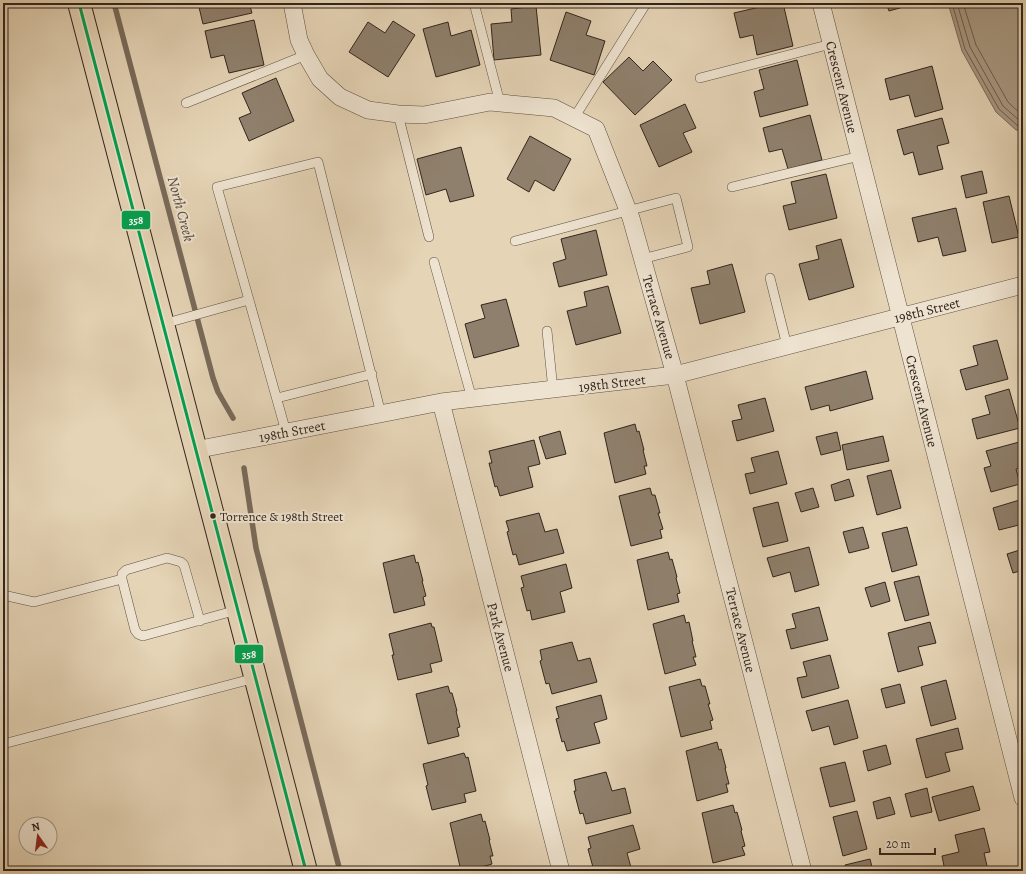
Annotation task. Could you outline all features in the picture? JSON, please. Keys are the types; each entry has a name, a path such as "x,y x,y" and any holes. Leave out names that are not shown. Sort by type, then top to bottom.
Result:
{"main road":[{"path":"79,3 170,322 194,450 306,871"}],"street":[{"name":"Terrace Avenue","path":"293,3 299,40 320,79 340,97 368,110 398,114 424,115 490,102 554,108 596,129 628,211 675,376 803,871"},
{"name":"Crescent Avenue","path":"821,3 1023,798"},
{"name":"198th Street","path":"194,450 441,402 675,376 1023,285"},
{"name":"Park Avenue","path":"441,402 561,871"}],"lane":[{"path":"474,3 500,103"},
{"path":"574,118 645,6"},
{"path":"700,78 831,44"},
{"path":"186,103 306,55"},
{"path":"398,114 429,237"},
{"path":"732,187 860,156"},
{"path":"286,432 217,187 318,162 381,414"},
{"path":"515,241 676,198 688,247 642,259"},
{"path":"434,262 472,399"},
{"path":"770,278 787,346"},
{"path":"170,322 249,300"},
{"path":"547,331 553,390"},
{"path":"277,398 372,374"},
{"path":"200,621 184,565 181,562 167,558 126,570 122,574 122,579 138,634 143,636 200,621 237,610"},
{"path":"3,595 34,602 122,579"},
{"path":"3,744 255,678"}],"water":[{"path":"948,3 1023,3 1023,131 1016,130 996,112 962,51"}],"building":[{"path":"198,3 249,3 252,13 203,24"},
{"path":"783,3 793,46 757,55 753,35 740,38 734,13"},
{"path":"886,3 914,3 914,4 889,11"},
{"path":"536,6 541,55 494,60 491,24 512,22 511,9"},
{"path":"566,12 591,21 586,35 605,41 594,75 550,60"},
{"path":"254,20 264,65 229,73 224,55 211,58 205,31"},
{"path":"393,21 415,35 388,77 349,52 368,22 385,33"},
{"path":"448,22 451,36 471,30 480,65 436,77 423,29"},
{"path":"629,57 643,71 653,61 672,80 635,115 603,82"},
{"path":"797,60 808,105 760,117 754,92 764,89 759,70"},
{"path":"932,66 943,109 915,117 909,95 890,100 885,79"},
{"path":"276,78 294,121 249,141 239,118 251,113 242,93"},
{"path":"685,104 696,128 683,133 692,152 659,167 640,125"},
{"path":"810,115 822,160 788,169 782,149 769,152 763,128"},
{"path":"942,118 949,143 937,146 943,169 919,175 913,152 904,155 897,130"},
{"path":"530,136 571,159 554,191 535,180 529,192 507,179"},
{"path":"461,147 474,196 450,202 446,189 426,195 417,159"},
{"path":"982,171 987,193 966,198 961,176"},
{"path":"826,174 837,218 789,230 783,206 796,203 791,182"},
{"path":"1009,196 1019,237 992,243 983,202"},
{"path":"956,208 966,251 943,256 938,237 918,242 912,218"},
{"path":"596,230 607,275 559,287 553,263 566,259 561,239"},
{"path":"841,239 854,287 809,300 799,264 819,259 816,246"},
{"path":"732,264 745,312 700,324 691,288 710,284 707,271"},
{"path":"608,286 621,333 576,345 567,311 587,306 584,292"},
{"path":"506,299 519,346 474,358 465,324 485,318 481,305"},
{"path":"997,340 1008,379 966,390 960,370 978,365 973,346"},
{"path":"866,371 873,399 830,411 829,405 811,410 805,387"},
{"path":"1009,389 1020,428 977,439 972,419 990,414 985,396"},
{"path":"765,398 774,431 737,441 732,421 742,419 738,405"},
{"path":"635,424 637,432 639,431 644,450 647,466 644,466 646,474 615,483 604,433"},
{"path":"560,431 566,454 546,459 539,437"},
{"path":"837,432 841,450 821,455 816,437"},
{"path":"883,436 889,461 847,470 842,445"},
{"path":"534,440 540,464 528,467 533,487 500,496 497,486 495,487 489,463 492,463 489,451"},
{"path":"1023,441 1023,467 1016,469 1020,484 991,492 984,468 991,466 986,451"},
{"path":"778,451 787,484 750,494 745,474 755,472 751,458"},
{"path":"891,470 901,508 877,515 867,476"},
{"path":"849,479 854,496 835,501 831,485"},
{"path":"650,488 652,495 655,495 660,513 658,513 663,529 660,530 662,538 631,546 619,496"},
{"path":"813,488 819,507 801,512 795,493"},
{"path":"1023,499 1023,524 999,530 993,508"},
{"path":"778,502 788,541 763,547 753,508"},
{"path":"539,513 545,532 557,529 564,553 519,565 516,554 513,555 507,532 509,531 506,521"},
{"path":"863,527 869,548 849,553 843,532"},
{"path":"907,527 917,565 892,572 882,533"},
{"path":"809,547 819,585 795,592 790,572 773,577 767,558"},
{"path":"1023,549 1023,570 1013,573 1007,554"},
{"path":"668,552 670,560 672,559 677,577 680,593 677,594 679,602 648,610 637,560"},
{"path":"414,555 416,563 418,562 423,581 426,596 423,597 425,605 394,613 383,563"},
{"path":"566,564 572,588 560,592 565,612 532,620 530,610 527,611 521,588 524,587 521,576"},
{"path":"919,576 929,615 905,621 894,582"},
{"path":"885,582 890,601 871,607 865,588"},
{"path":"1023,603 1023,620 1019,604"},
{"path":"819,607 828,640 791,649 786,630 796,628 792,614"},
{"path":"684,615 686,623 689,622 696,657 693,657 696,665 665,674 653,624"},
{"path":"930,622 936,643 918,647 923,665 898,672 888,633"},
{"path":"431,623 432,627 434,627 442,661 430,664 432,672 398,680 389,634"},
{"path":"572,642 578,661 590,658 597,682 552,694 549,683 546,684 540,661 542,660 540,650"},
{"path":"830,655 839,688 802,698 797,678 807,676 803,662"},
{"path":"700,679 702,686 705,686 710,704 708,704 713,720 710,721 712,729 681,737 669,687"},
{"path":"946,680 956,719 931,726 921,687"},
{"path":"900,684 905,703 886,708 881,689"},
{"path":"448,686 450,693 452,693 457,711 460,727 457,728 459,736 428,744 416,694"},
{"path":"601,695 607,719 594,723 600,743 567,751 564,741 562,742 556,719 559,718 556,707"},
{"path":"848,700 858,738 834,745 829,726 812,731 806,711"},
{"path":"958,728 963,749 945,753 950,771 926,778 916,739"},
{"path":"717,742 719,750 721,749 726,768 729,784 726,784 728,792 697,801 686,751"},
{"path":"886,745 891,764 868,771 863,751"},
{"path":"464,753 466,758 468,757 476,791 464,794 466,802 432,810 426,786 428,785 423,764"},
{"path":"845,762 855,801 830,807 820,768"},
{"path":"606,772 612,791 625,788 631,813 586,824 583,813 580,814 574,791 576,791 574,780"},
{"path":"973,786 980,810 939,821 932,797"},
{"path":"927,788 932,812 911,817 905,794"},
{"path":"890,797 895,814 877,819 873,802"},
{"path":"733,805 735,813 737,812 742,830 745,846 742,847 745,855 713,863 702,813"},
{"path":"857,811 867,849 843,856 833,817"},
{"path":"481,814 483,822 485,821 490,840 493,856 490,856 492,864 468,871 461,871 450,823"},
{"path":"633,825 640,849 627,853 632,871 594,871 588,849 591,848 588,837"},
{"path":"984,828 990,852 984,853 988,870 945,871 942,856 959,852 955,835"},
{"path":"870,859 873,871 847,871 845,865"},
{"path":"749,868 750,871 738,871"}],"waterway":[{"name":"North Creek","path":"114,3 213,378 218,392 233,418"},
{"path":"244,468 256,548 340,871"}],"transit line":[{"name":"358","path":"79,3 306,871"}],"place":[{"name":"Torrence & 198th Street","path":"213,516"}]}
